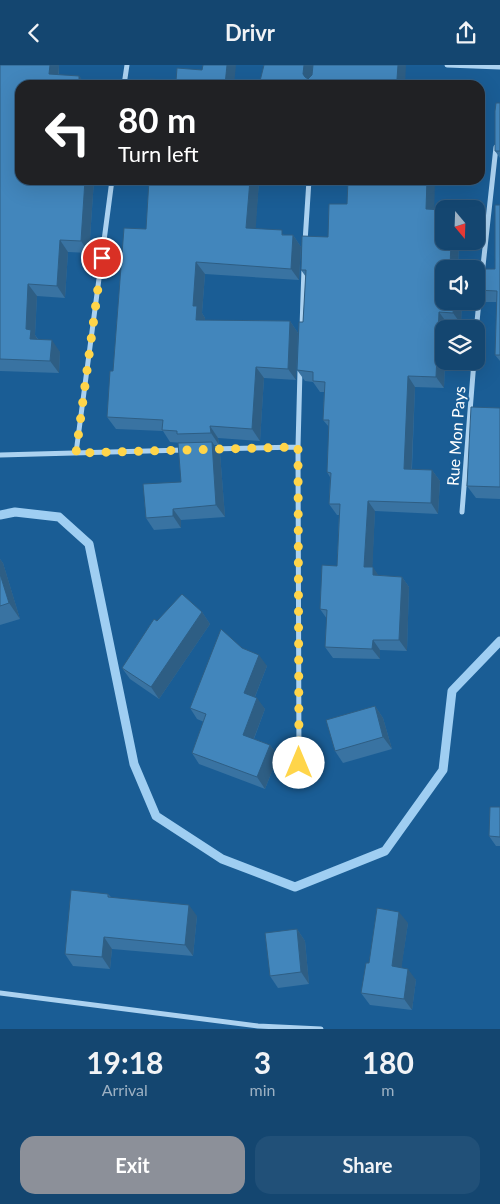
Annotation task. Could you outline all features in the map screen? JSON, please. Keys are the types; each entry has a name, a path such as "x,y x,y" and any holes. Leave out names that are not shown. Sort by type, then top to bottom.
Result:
{"street":[{"path":"125,80 127,65"},
{"path":"447,65 500,67"},
{"path":"483,260 497,137"},
{"path":"76,453 111,185"},
{"path":"305,248 309,185"},
{"path":"302,338 304,258"},
{"path":"299,763 298,447 300,367"},
{"name":"Rue Mon Pays","path":"462,512 473,370"},
{"path":"201,450 298,447"},
{"path":"0,455 192,450"},
{"path":"0,993 258,1026 321,1029"}],"building":[{"path":"0,65 50,65 49,74 79,76 79,80 15,80 15,185 85,185 81,241 60,240 57,286 28,284 26,329 31,330 30,339 52,340 50,361 0,359"},
{"path":"203,65 227,65 226,80 176,80 177,68 202,70"},
{"path":"264,65 304,65 303,74 308,79 312,75 313,65 398,65 397,79 409,80 260,80"},
{"path":"496,103 500,103 500,151 495,151"},
{"path":"149,185 250,185 246,228 282,230 282,235 293,235 291,269 196,262 193,306 197,306 196,320 290,321 288,369 256,367 252,429 210,426 211,433 177,434 177,431 162,430 163,420 107,417 110,371 113,371 124,228 146,229"},
{"path":"348,185 427,185 426,209 435,210 435,250 451,250 450,260 435,260 435,310 453,310 453,313 439,312 439,320 435,320 436,377 408,376 404,469 432,470 431,503 368,501 364,567 373,567 373,575 402,577 399,640 373,640 372,649 325,647 327,610 320,609 322,565 337,566 340,504 329,504 331,473 327,472 329,420 323,420 325,382 313,381 313,372 297,370 299,322 303,322 306,270 301,270 302,236 328,237 329,204 347,204"},
{"path":"495,205 500,205 500,355 495,355 497,291 485,290 485,269 495,269"},
{"path":"471,407 500,408 500,487 467,486"},
{"path":"212,442 216,505 173,509 173,516 146,518 143,484 181,482 178,443"},
{"path":"0,574 9,603 0,606"},
{"path":"182,594 202,612 151,687 122,668 154,619 157,621"},
{"path":"221,629 242,648 259,655 244,693 257,698 243,735 270,745 257,777 192,753 206,714 190,708"},
{"path":"375,706 383,737 335,751 326,720"},
{"path":"490,807 500,807 500,837 489,836"},
{"path":"71,890 108,894 108,897 189,905 185,945 104,937 102,957 65,954"},
{"path":"377,908 399,912 392,966 408,969 404,999 361,993 366,963 369,963"},
{"path":"297,929 301,972 270,976 265,933"}],"waterway":[{"path":"0,515 15,512 59,517 89,544 134,764 156,816 222,859 295,887 385,851 443,770 452,691 500,641"}],"route":[{"path":"102,258 76,453 298,447 299,763"}]}
